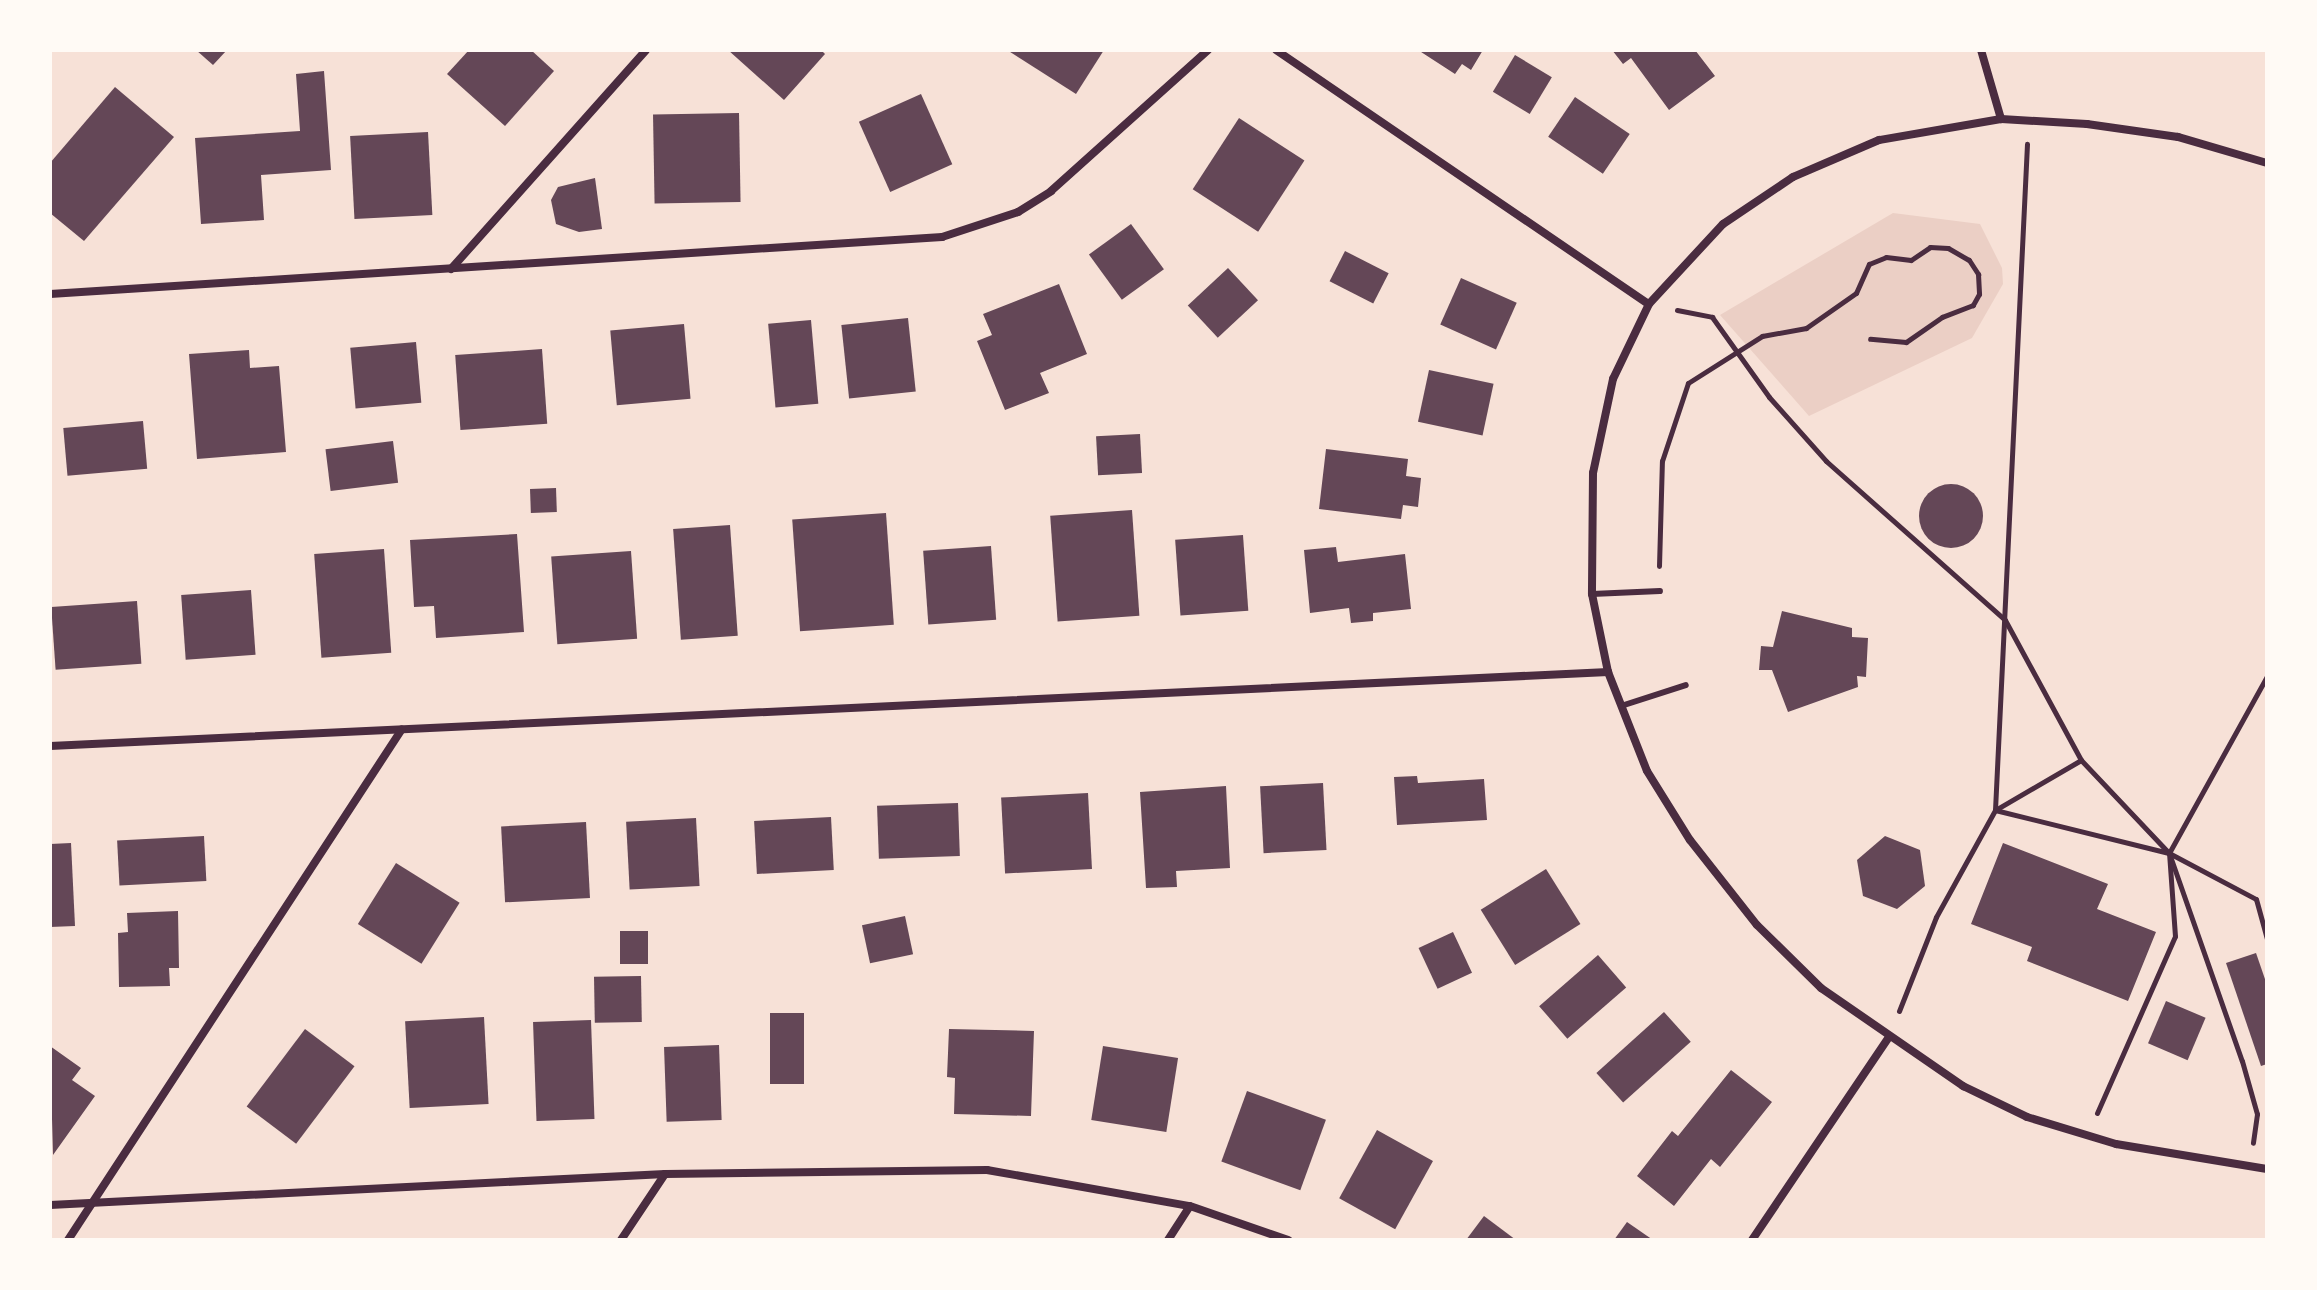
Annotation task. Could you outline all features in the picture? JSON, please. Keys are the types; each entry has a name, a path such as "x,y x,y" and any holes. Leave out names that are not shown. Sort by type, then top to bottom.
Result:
{"street":[{"path":"451,269 646,50"},
{"path":"50,294 942,237 1018,212 1051,191 1208,50"},
{"path":"1276,50 1649,304"},
{"path":"1981,50 2001,119"},
{"path":"2267,163 2178,137 2029,119 2001,119 1879,140 1793,177 1723,224 1649,304 1613,379 1593,473 1592,594 1608,672 1647,771 1690,840 1757,925 1821,988 1888,1038 1963,1086 2027,1117 2087,1136 2267,1169"},
{"path":"50,746 1608,672"},
{"path":"68,1240 402,729"},
{"path":"1752,1240 1888,1038"},
{"path":"50,1205 665,1174 987,1170 1190,1206 1288,1240"},
{"path":"621,1240 665,1174"},
{"path":"1168,1240 1190,1206"}],"lane":[{"path":"1592,594 1660,591"},
{"path":"1621,706 1686,685"}],"path":[{"path":"1888,1038 1936,917 1995,810 2029,119"},
{"path":"1660,591 1662,461 1673,417 1688,383 1762,336 1806,328 1856,293 1869,264 1886,257 1911,260 1930,247 1948,248 1969,260 1978,274 1979,294 1973,305 1942,317 1906,342 1870,339"},
{"path":"1649,304 1712,317 1769,397 1826,461 2005,620 2081,760 2169,853 2257,1114 2250,1167"},
{"path":"2087,1136 2175,936 2169,853 2267,676"},
{"path":"1995,810 2081,760"},
{"path":"1995,810 2169,853 2256,899 2267,939"}],"shaded area":[{"path":"1893,213 1980,224 2002,268 2003,284 1972,338 1809,416 1720,315"}],"building":[{"path":"196,50 227,50 213,65"},
{"path":"469,50 531,50 554,71 505,126 447,74"},
{"path":"728,50 821,50 825,54 784,100"},
{"path":"1007,50 1104,50 1076,94"},
{"path":"1418,50 1483,50 1471,70 1462,64 1455,74"},
{"path":"1612,50 1695,50 1715,76 1669,110 1631,58 1623,64"},
{"path":"1515,55 1552,77 1530,114 1493,92"},
{"path":"324,71 331,170 261,175 264,220 201,224 195,138 300,131 296,74"},
{"path":"115,87 174,137 84,241 50,213 50,163"},
{"path":"921,94 952,164 890,192 859,122"},
{"path":"1575,97 1630,134 1603,174 1548,137"},
{"path":"739,113 741,202 655,203 653,115"},
{"path":"1239,118 1304,160 1258,232 1193,189"},
{"path":"428,132 432,215 354,219 350,136"},
{"path":"595,178 602,229 579,232 556,224 551,200 558,187"},
{"path":"1131,224 1164,269 1122,300 1089,255"},
{"path":"1345,251 1389,273 1373,304 1330,281"},
{"path":"1228,268 1258,300 1218,338 1188,306"},
{"path":"1461,278 1517,303 1496,349 1440,325"},
{"path":"1059,284 1087,354 1040,373 1049,393 1005,410 977,341 992,335 983,314"},
{"path":"908,318 916,392 849,399 841,325"},
{"path":"811,320 818,404 775,407 768,324"},
{"path":"684,324 691,399 617,405 610,330"},
{"path":"416,342 421,403 356,409 350,348"},
{"path":"542,349 547,424 460,430 455,355"},
{"path":"249,350 250,368 279,366 286,452 197,459 189,354"},
{"path":"1429,370 1494,384 1483,436 1418,422"},
{"path":"143,421 147,469 67,476 63,428"},
{"path":"1140,434 1142,473 1098,475 1096,436"},
{"path":"393,441 398,483 331,491 326,449"},
{"path":"1326,449 1408,459 1406,476 1421,478 1418,507 1403,505 1401,519 1319,509"},
{"path":"1945,484 1957,484 1974,493 1981,504 1981,528 1974,539 1957,548 1945,548 1933,543 1924,534 1919,522 1919,510 1924,498 1933,489"},
{"path":"556,488 557,512 531,513 530,489"},
{"path":"1132,510 1139,616 1058,621 1050,516"},
{"path":"886,513 894,625 800,631 792,520"},
{"path":"730,525 738,636 681,640 673,529"},
{"path":"517,534 524,632 436,638 434,606 414,607 410,540"},
{"path":"1243,535 1248,611 1180,616 1175,540"},
{"path":"991,546 996,620 928,625 923,551"},
{"path":"1336,547 1338,562 1405,554 1411,609 1373,613 1373,621 1351,623 1349,608 1310,613 1304,550"},
{"path":"384,549 391,653 321,658 314,554"},
{"path":"631,551 637,639 557,644 551,557"},
{"path":"251,590 256,655 186,660 181,595"},
{"path":"137,601 141,664 56,670 51,607"},
{"path":"1782,611 1852,628 1852,637 1868,638 1866,677 1857,676 1858,687 1788,712 1772,670 1759,670 1761,646 1773,647"},
{"path":"1417,776 1418,783 1484,779 1487,820 1397,825 1394,777"},
{"path":"1323,783 1327,850 1264,853 1260,786"},
{"path":"1226,786 1230,868 1176,871 1177,887 1146,888 1140,792"},
{"path":"1088,793 1092,869 1005,873 1001,798"},
{"path":"958,803 960,856 879,859 877,806"},
{"path":"831,817 834,870 757,874 754,821"},
{"path":"696,818 700,886 630,890 626,822"},
{"path":"586,822 590,898 505,902 501,826"},
{"path":"204,836 206,881 119,885 117,841"},
{"path":"1885,836 1920,850 1925,886 1897,909 1863,896 1857,860"},
{"path":"71,843 75,926 50,927 50,844"},
{"path":"2003,843 2108,884 2097,909 2156,932 2128,1001 2027,961 2032,947 1971,924"},
{"path":"396,863 460,903 421,964 358,924"},
{"path":"1546,869 1580,924 1515,965 1481,910"},
{"path":"178,911 179,968 169,968 170,986 119,987 118,933 128,932 127,913"},
{"path":"905,916 913,954 870,963 862,925"},
{"path":"620,931 648,931 648,964 620,964"},
{"path":"1453,932 1472,973 1438,989 1419,948"},
{"path":"2256,953 2267,985 2267,1064 2261,1066 2226,963"},
{"path":"1598,955 1626,987 1567,1039 1539,1006"},
{"path":"641,976 642,1022 595,1023 594,977"},
{"path":"2166,1001 2206,1018 2188,1060 2148,1043"},
{"path":"1664,1012 1691,1042 1623,1103 1596,1073"},
{"path":"770,1013 804,1013 804,1084 770,1084"},
{"path":"484,1017 489,1104 410,1108 405,1021"},
{"path":"591,1020 594,1119 536,1121 533,1022"},
{"path":"305,1029 355,1066 296,1144 247,1106"},
{"path":"949,1029 1034,1031 1031,1116 954,1114 955,1078 947,1077"},
{"path":"719,1045 722,1120 667,1122 664,1047"},
{"path":"50,1046 81,1068 72,1080 95,1096 53,1155"},
{"path":"1103,1046 1178,1058 1166,1132 1091,1120"},
{"path":"1731,1070 1772,1102 1720,1167 1711,1159 1674,1206 1637,1176 1672,1131 1678,1136"},
{"path":"1247,1091 1326,1120 1300,1190 1221,1161"},
{"path":"1377,1130 1433,1161 1395,1229 1339,1198"},
{"path":"1484,1216 1516,1240 1466,1240"},
{"path":"1627,1222 1653,1240 1614,1240"}]}
